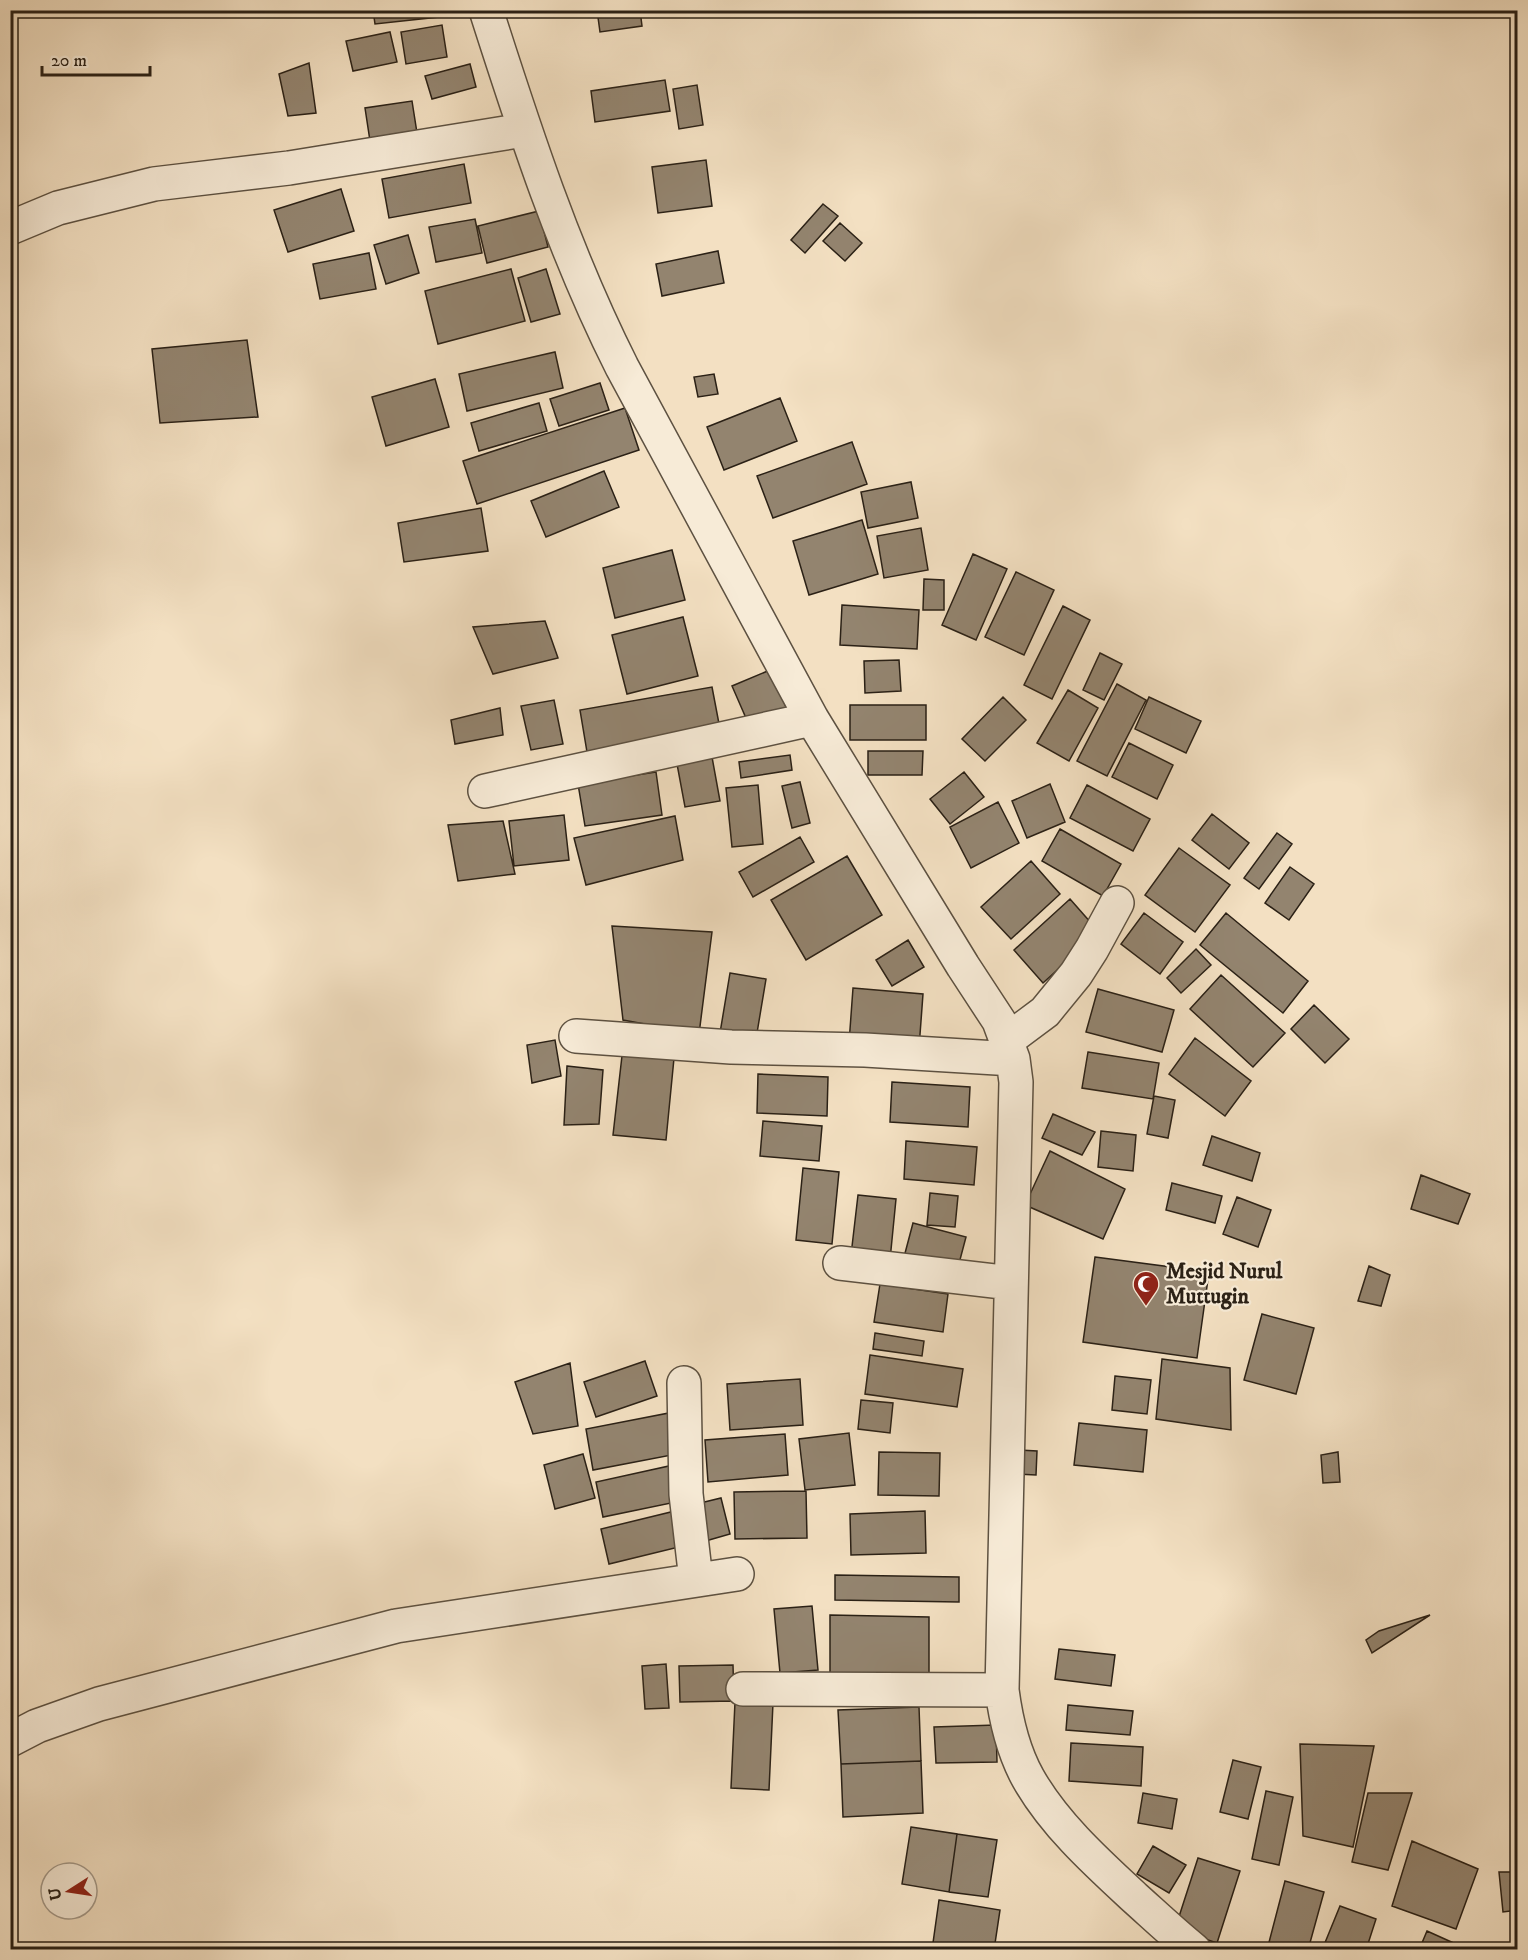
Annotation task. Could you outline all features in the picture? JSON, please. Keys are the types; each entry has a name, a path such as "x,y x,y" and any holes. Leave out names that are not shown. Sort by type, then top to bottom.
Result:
{"street":[{"path":"486,10 524,130 564,240 599,322 642,407 812,719 999,1021 1010,1050 1016,1082 1002,1690 1006,1717 1015,1747 1028,1777 1047,1807 1100,1866 1194,1950"},
{"path":"10,228 58,208 154,184 289,168 524,130"},
{"path":"485,792 812,719"},
{"path":"576,1036 730,1047 1010,1050 1076,974 1117,903"},
{"path":"840,1263 1011,1283"},
{"path":"684,1383 686,1494 696,1580"},
{"path":"10,1740 37,1726 99,1704 396,1626 736,1574"},
{"path":"743,1689 1002,1690"}],"building":[{"path":"281,10 331,10 282,16"},
{"path":"373,10 439,10 439,17 375,24"},
{"path":"597,10 640,10 642,26 600,32"},
{"path":"442,25 447,57 406,64 401,32"},
{"path":"390,32 397,62 353,71 346,41"},
{"path":"309,63 316,113 288,116 279,74"},
{"path":"470,64 476,87 432,99 425,76"},
{"path":"665,80 670,111 595,122 591,91"},
{"path":"697,85 703,125 679,129 673,89"},
{"path":"412,101 417,133 370,141 365,108"},
{"path":"706,160 712,206 658,213 652,167"},
{"path":"464,164 471,203 389,218 382,179"},
{"path":"341,189 354,231 288,252 274,210"},
{"path":"823,204 838,216 805,253 791,240"},
{"path":"539,211 548,247 487,263 478,226"},
{"path":"475,219 482,253 436,262 429,227"},
{"path":"840,223 862,243 845,261 823,241"},
{"path":"408,235 419,273 386,284 374,245"},
{"path":"718,251 724,283 662,296 656,264"},
{"path":"369,253 376,289 320,299 313,264"},
{"path":"511,269 525,321 438,344 425,291"},
{"path":"546,269 560,314 531,322 518,278"},
{"path":"247,340 258,417 160,423 152,349"},
{"path":"555,352 563,388 467,411 459,374"},
{"path":"714,374 718,394 698,397 694,377"},
{"path":"435,379 449,427 386,446 372,397"},
{"path":"600,383 609,410 559,426 550,399"},
{"path":"780,398 797,441 724,470 707,427"},
{"path":"539,403 547,431 479,451 471,423"},
{"path":"625,408 639,450 477,504 463,461"},
{"path":"852,442 867,484 773,518 757,476"},
{"path":"604,471 619,507 546,537 531,501"},
{"path":"911,482 918,518 868,528 861,492"},
{"path":"481,508 488,551 404,562 398,523"},
{"path":"862,520 878,574 809,595 793,541"},
{"path":"921,528 928,570 884,578 877,536"},
{"path":"672,550 685,600 615,618 603,568"},
{"path":"973,554 1007,569 976,640 942,625"},
{"path":"1016,572 1054,590 1024,655 985,637"},
{"path":"924,579 944,580 944,610 923,610"},
{"path":"842,605 919,610 917,649 840,645"},
{"path":"1063,606 1090,620 1052,699 1024,685"},
{"path":"683,617 698,676 627,694 612,635"},
{"path":"545,621 558,658 493,674 473,627"},
{"path":"1100,653 1122,664 1104,700 1083,690"},
{"path":"899,660 901,691 865,693 864,661"},
{"path":"770,670 787,709 749,725 732,686"},
{"path":"1117,684 1146,700 1107,776 1077,761"},
{"path":"712,687 720,729 587,752 580,710"},
{"path":"1068,690 1098,708 1069,761 1037,743"},
{"path":"1003,697 1026,720 985,761 962,739"},
{"path":"1149,697 1201,721 1186,753 1135,729"},
{"path":"554,700 563,744 531,750 521,706"},
{"path":"850,705 926,705 926,740 850,740"},
{"path":"500,708 503,735 455,744 451,720"},
{"path":"1129,743 1173,765 1157,799 1112,777"},
{"path":"868,751 923,751 922,775 868,775"},
{"path":"790,755 792,770 741,778 739,762"},
{"path":"712,757 720,801 685,807 677,764"},
{"path":"656,772 662,815 585,826 578,784"},
{"path":"964,772 984,797 950,824 930,799"},
{"path":"800,782 810,823 792,828 782,786"},
{"path":"1050,784 1065,822 1027,838 1012,801"},
{"path":"758,785 763,844 732,847 726,788"},
{"path":"1087,785 1150,819 1133,851 1070,818"},
{"path":"998,802 1019,843 971,868 950,827"},
{"path":"1212,814 1249,843 1229,869 1192,840"},
{"path":"564,815 569,860 514,866 509,821"},
{"path":"675,816 683,860 586,885 574,838"},
{"path":"503,821 515,874 458,881 448,825"},
{"path":"1060,829 1121,864 1103,896 1042,861"},
{"path":"1277,833 1292,844 1259,889 1244,878"},
{"path":"800,837 814,862 753,897 739,872"},
{"path":"1179,848 1230,885 1195,932 1145,895"},
{"path":"847,856 882,915 806,960 771,900"},
{"path":"1031,861 1060,894 1011,939 981,907"},
{"path":"1290,867 1314,884 1289,920 1265,903"},
{"path":"1070,899 1099,932 1043,983 1014,950"},
{"path":"1144,913 1183,942 1160,974 1121,944"},
{"path":"1226,913 1308,981 1283,1013 1200,945"},
{"path":"612,926 712,932 699,1034 623,1020"},
{"path":"908,940 924,967 892,986 876,960"},
{"path":"1196,949 1211,965 1181,993 1167,978"},
{"path":"730,973 766,979 756,1039 720,1033"},
{"path":"1221,975 1285,1033 1253,1067 1190,1009"},
{"path":"853,988 923,994 919,1048 849,1043"},
{"path":"1098,989 1174,1010 1162,1052 1086,1032"},
{"path":"1314,1005 1349,1039 1325,1063 1291,1029"},
{"path":"1195,1038 1251,1081 1225,1116 1169,1074"},
{"path":"555,1040 561,1076 532,1083 527,1045"},
{"path":"623,1047 675,1048 666,1140 613,1135"},
{"path":"1088,1052 1159,1063 1153,1099 1082,1088"},
{"path":"567,1066 603,1070 599,1124 564,1125"},
{"path":"758,1074 828,1077 827,1116 757,1113"},
{"path":"892,1082 970,1087 968,1127 890,1122"},
{"path":"1154,1096 1175,1100 1168,1138 1147,1134"},
{"path":"1053,1114 1095,1132 1082,1155 1042,1138"},
{"path":"763,1121 822,1126 819,1161 760,1156"},
{"path":"1101,1131 1136,1135 1133,1171 1098,1167"},
{"path":"1212,1136 1260,1153 1252,1181 1203,1165"},
{"path":"906,1141 977,1147 974,1185 904,1179"},
{"path":"1050,1151 1125,1189 1103,1239 1025,1205"},
{"path":"803,1168 839,1172 832,1244 796,1240"},
{"path":"1421,1175 1470,1194 1458,1224 1411,1209"},
{"path":"1172,1183 1222,1196 1215,1223 1166,1210"},
{"path":"930,1193 958,1196 955,1227 927,1225"},
{"path":"858,1195 896,1199 890,1260 851,1255"},
{"path":"1237,1197 1271,1210 1258,1247 1223,1234"},
{"path":"913,1223 966,1237 957,1271 904,1257"},
{"name":"Mesjid Nurul Muttugin","path":"1095,1257 1209,1272 1197,1358 1083,1342"},
{"path":"1369,1266 1390,1275 1381,1306 1358,1301"},
{"path":"880,1284 948,1294 943,1332 874,1322"},
{"path":"1262,1314 1314,1328 1296,1394 1244,1380"},
{"path":"875,1333 924,1341 922,1356 873,1349"},
{"path":"870,1355 963,1369 957,1407 865,1394"},
{"path":"1162,1359 1230,1368 1231,1430 1156,1419"},
{"path":"645,1361 657,1396 596,1417 584,1382"},
{"path":"570,1363 578,1426 533,1434 515,1382"},
{"path":"1115,1376 1151,1380 1147,1414 1112,1410"},
{"path":"800,1379 803,1425 730,1430 727,1384"},
{"path":"861,1400 893,1403 890,1433 858,1429"},
{"path":"669,1413 677,1454 593,1470 586,1429"},
{"path":"1079,1423 1147,1430 1143,1472 1074,1465"},
{"path":"849,1433 855,1485 805,1490 799,1439"},
{"path":"785,1434 788,1475 708,1482 705,1440"},
{"path":"1019,1450 1037,1451 1036,1475 1016,1474"},
{"path":"879,1452 940,1453 939,1496 878,1495"},
{"path":"1338,1452 1340,1482 1323,1483 1321,1455"},
{"path":"583,1454 595,1498 555,1509 544,1465"},
{"path":"669,1466 676,1502 603,1517 596,1482"},
{"path":"806,1491 807,1538 735,1539 734,1492"},
{"path":"721,1498 730,1534 702,1542 692,1505"},
{"path":"675,1511 683,1546 609,1564 601,1529"},
{"path":"925,1511 926,1553 851,1555 850,1514"},
{"path":"835,1575 959,1577 959,1602 835,1600"},
{"path":"812,1606 818,1670 780,1673 774,1609"},
{"path":"830,1615 929,1617 929,1679 830,1677"},
{"path":"1430,1615 1372,1653 1366,1640 1379,1631"},
{"path":"1059,1649 1115,1655 1111,1686 1055,1679"},
{"path":"666,1664 669,1708 645,1709 642,1666"},
{"path":"733,1665 734,1701 680,1702 679,1666"},
{"path":"735,1702 773,1703 769,1790 731,1788"},
{"path":"1068,1705 1133,1711 1130,1735 1066,1730"},
{"path":"919,1707 921,1761 841,1764 838,1710"},
{"path":"996,1725 997,1762 936,1763 934,1727"},
{"path":"1071,1743 1143,1747 1141,1786 1069,1781"},
{"path":"1300,1744 1374,1746 1353,1847 1303,1836"},
{"path":"1233,1760 1261,1767 1248,1819 1220,1812"},
{"path":"921,1761 923,1813 843,1817 841,1764"},
{"path":"1266,1791 1293,1797 1279,1865 1252,1859"},
{"path":"1143,1793 1177,1799 1172,1829 1138,1823"},
{"path":"1368,1793 1412,1793 1388,1870 1352,1862"},
{"path":"911,1827 957,1834 949,1892 902,1884"},
{"path":"957,1834 997,1840 988,1897 949,1892"},
{"path":"1412,1841 1478,1869 1456,1929 1392,1906"},
{"path":"1153,1846 1186,1865 1169,1893 1137,1874"},
{"path":"1198,1858 1240,1871 1217,1943 1175,1929"},
{"path":"1499,1872 1518,1872 1518,1910 1503,1912"},
{"path":"1285,1881 1324,1892 1308,1950 1267,1950"},
{"path":"939,1900 1000,1910 994,1950 932,1950"},
{"path":"1340,1906 1376,1919 1366,1950 1322,1950"},
{"path":"1427,1931 1458,1945 1456,1950 1419,1950"}],"place":[{"name":"Mesjid Nurul Muttugin","path":"1146,1307"}]}
